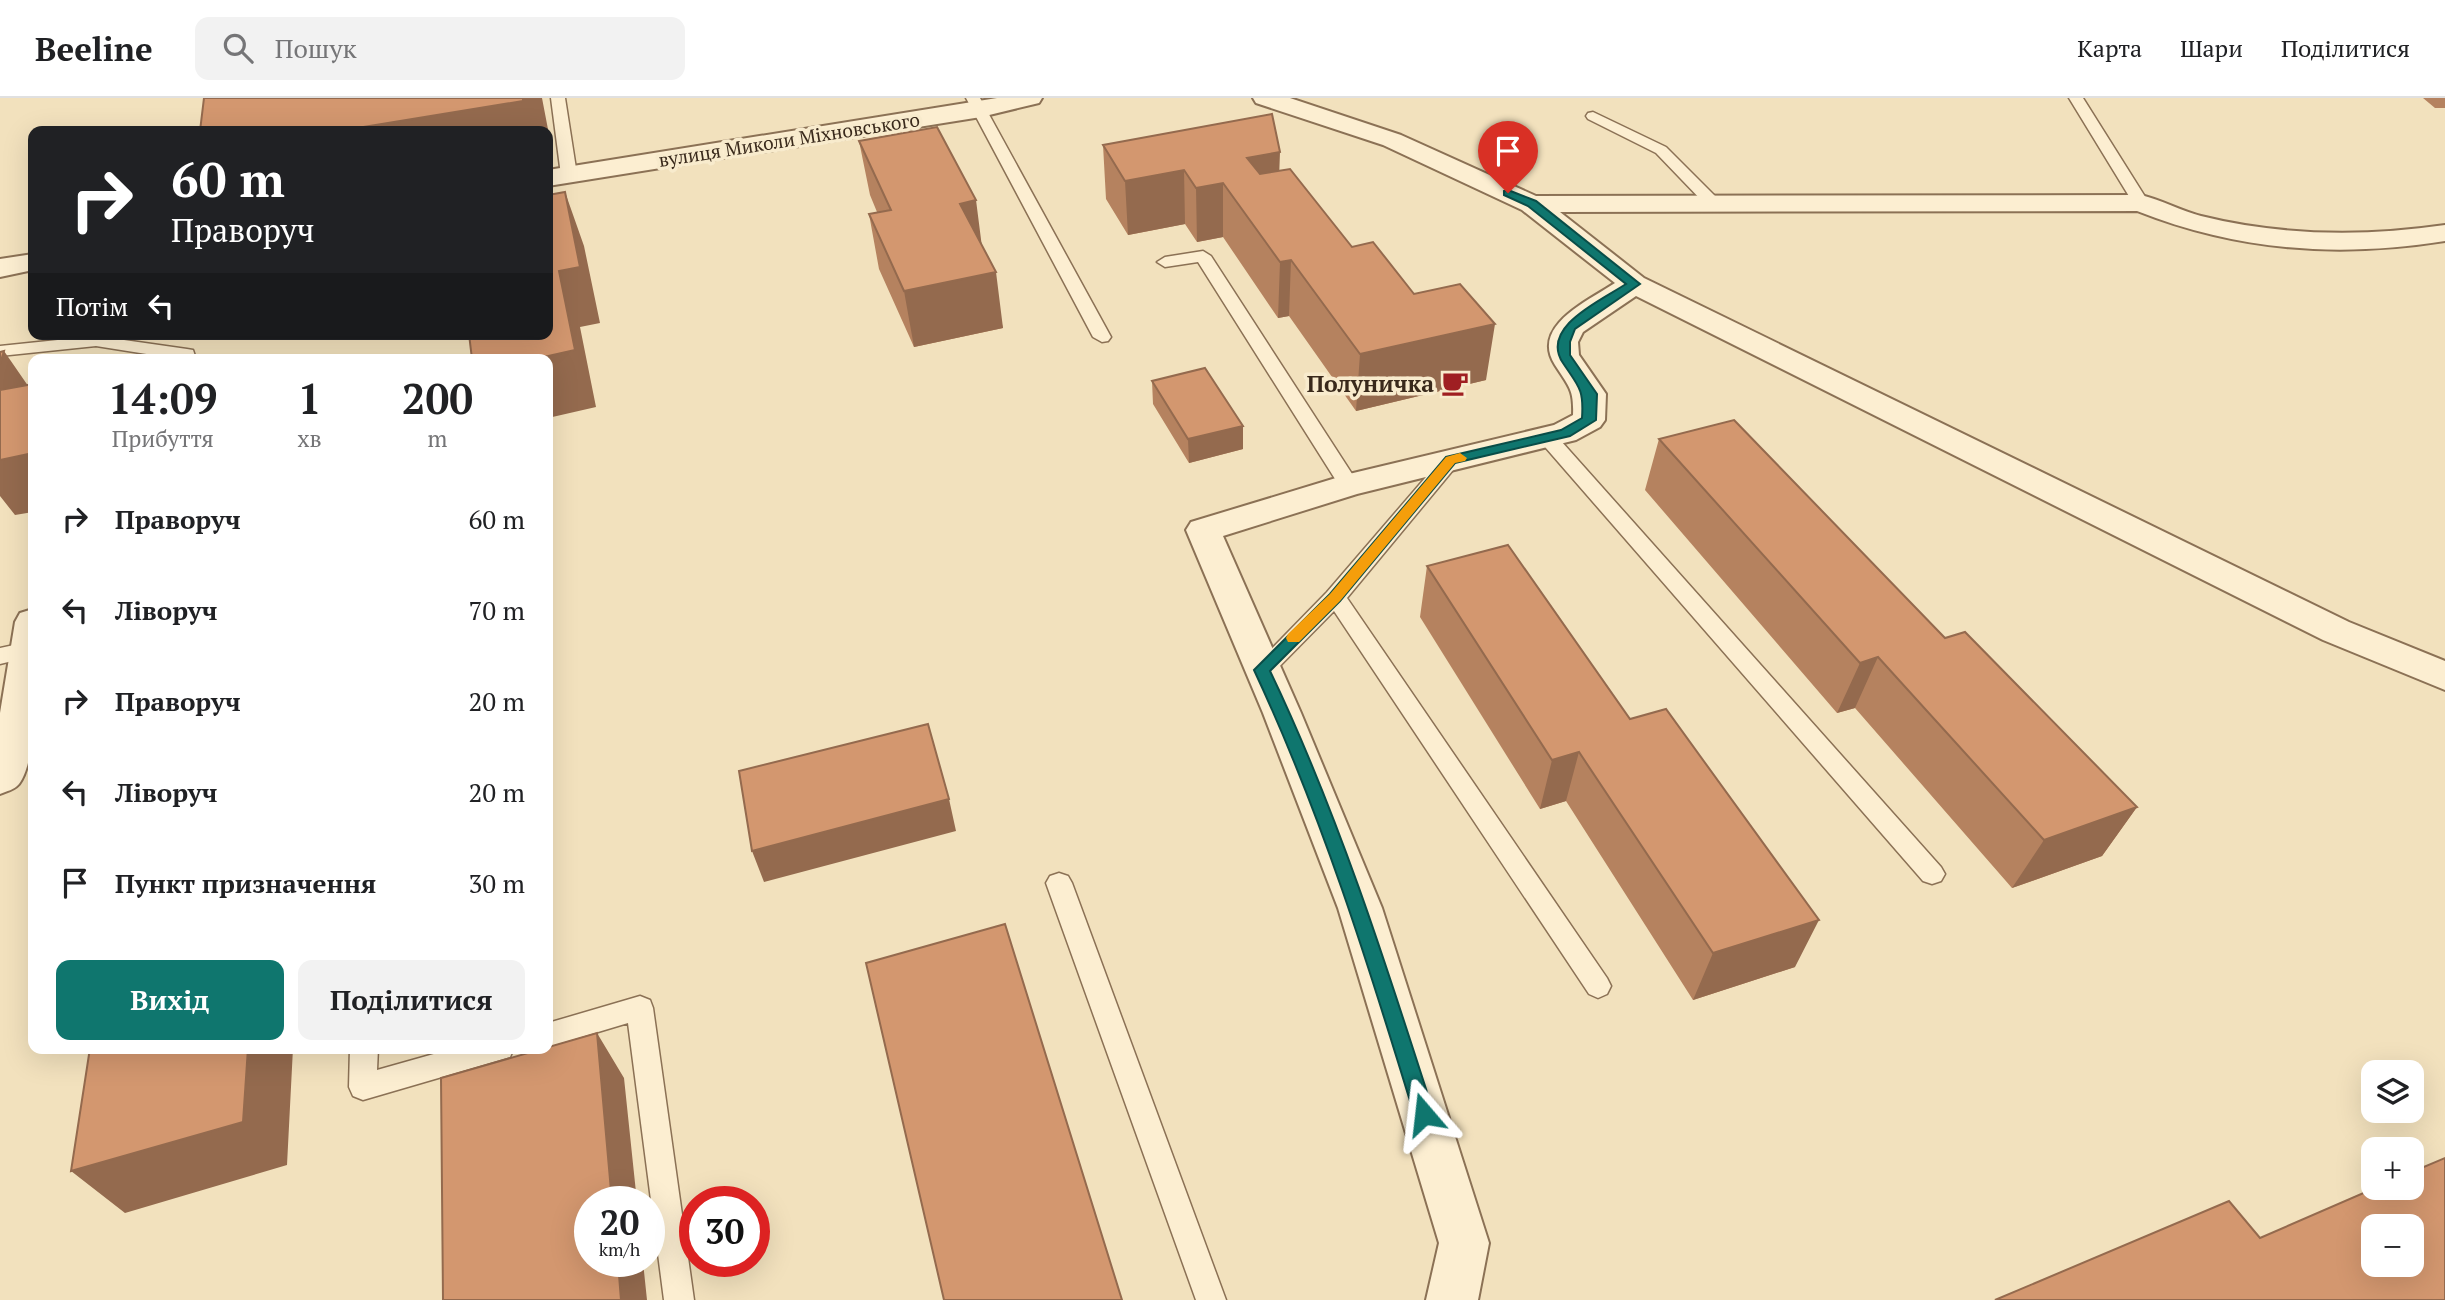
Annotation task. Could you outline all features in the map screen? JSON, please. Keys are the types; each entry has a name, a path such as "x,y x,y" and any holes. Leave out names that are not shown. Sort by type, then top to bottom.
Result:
{"street":[{"name":"вулиця Миколи Міхновського","path":"558,177 977,103 1030,98"},
{"path":"1265,98 1392,140 1532,204 1634,284 2336,631 2445,676"},
{"path":"1532,204 2141,203 2192,223 2259,236 2316,243 2394,241 2445,233"},
{"path":"0,268 28,263"},
{"path":"1452,1300 1464,1242 1360,908 1282,713 1203,530 1349,485 1565,433 1589,420 1590,394 1564,355 1563,342 1570,327 1634,284"},
{"path":"0,778 5,773 20,711 20,643"}],"lane":[{"path":"558,98 558,177"},
{"path":"2076,98 2141,203"},
{"path":"977,103 1102,337"},
{"path":"1594,116 1661,150 1712,202"},
{"path":"1165,262 1203,256 1349,485"},
{"path":"0,351 96,341 187,354"},
{"path":"1546,436 1932,874"},
{"path":"1262,670 1335,597 1451,460"},
{"path":"1335,597 1598,986"},
{"path":"1059,883 1211,1300"},
{"path":"553,1034 640,1008 679,1300"},
{"path":"364,1054 363,1087 479,1054"}],"building":[{"path":"204,98 523,98 523,101 370,126 201,126"},
{"path":"1272,114 1280,152 1247,158 1260,174 1290,169 1352,247 1373,242 1414,294 1460,284 1495,324 1360,354 1291,260 1280,262 1223,183 1196,188 1184,170 1125,181 1103,145"},
{"path":"937,127 976,200 960,204 996,272 904,291 869,214 891,210 859,141"},
{"path":"565,192 580,267 559,271 575,350 553,355 471,354 470,340 553,340 553,194"},
{"path":"1205,368 1243,426 1188,439 1152,381"},
{"path":"28,385 28,454 0,460 0,390"},
{"path":"1734,420 1945,638 1965,632 2137,807 2044,840 1878,657 1860,663 1659,439"},
{"path":"1508,545 1630,719 1666,709 1819,920 1713,953 1579,752 1552,760 1427,566"},
{"path":"928,724 949,799 752,851 739,771"},
{"path":"1005,924 1122,1300 944,1300 866,963"},
{"path":"597,1033 611,1186 574,1186 574,1277 619,1277 621,1300 443,1300 441,1078 524,1054 553,1054 553,1046"},
{"path":"89,1054 248,1054 243,1122 71,1171"},
{"path":"2445,1158 2445,1300 1995,1300 2229,1201 2260,1238 2361,1194 2361,1200 2424,1200 2424,1167"}],"slow traffic":[{"path":"1294,638 1335,597 1451,460 1460,458"}],"place":[{"name":"Полуничка","path":"1455,383"}],"route":[{"path":"1424,1114 1360,908 1282,713 1262,670 1335,597 1451,460 1565,433 1589,420 1590,394 1564,355 1563,342 1570,327 1634,284 1532,204 1508,193"}]}
